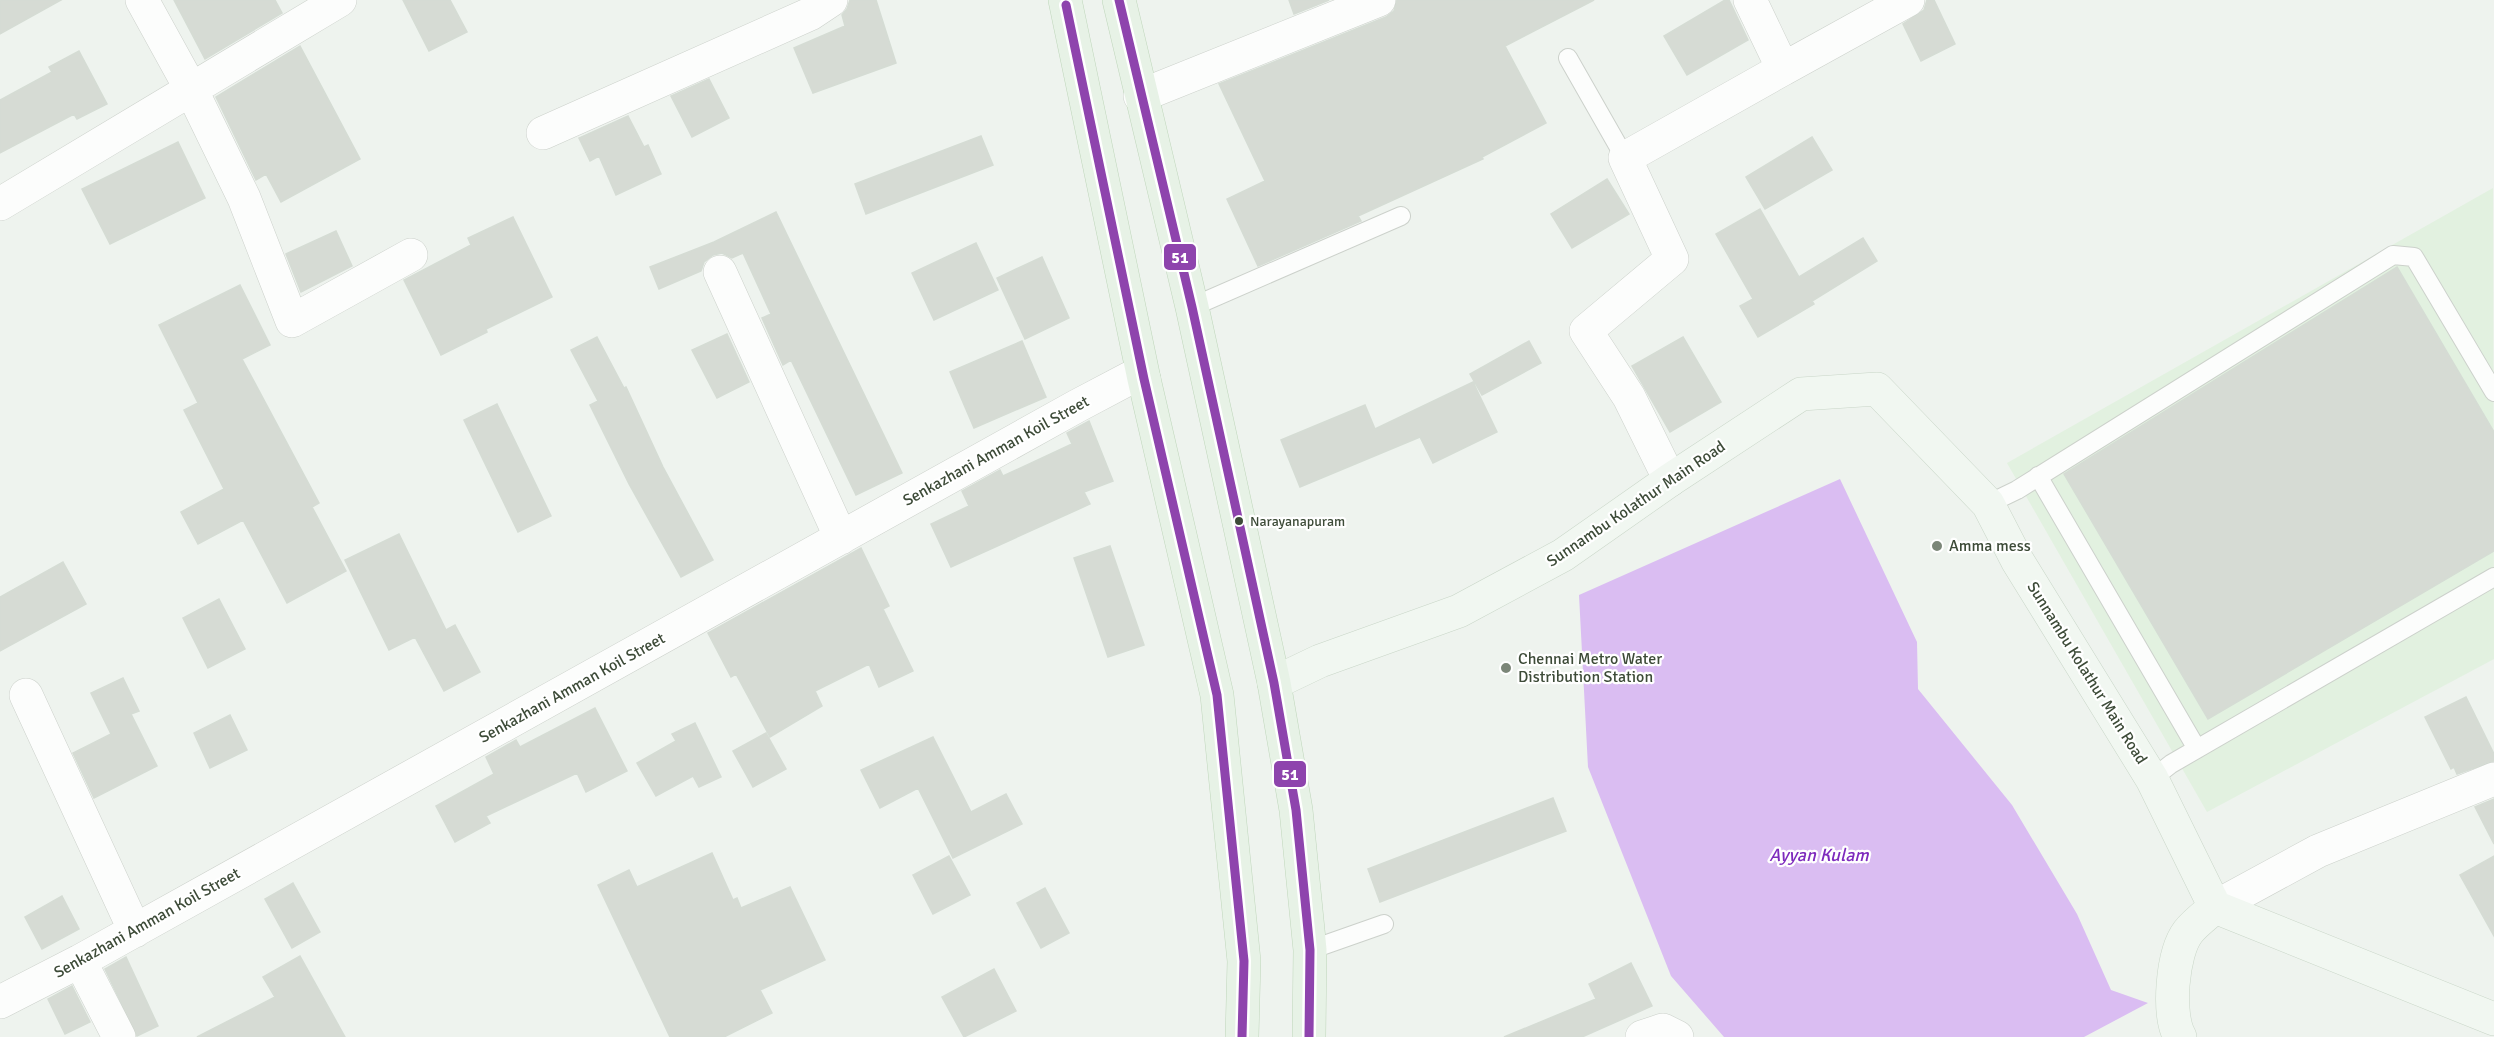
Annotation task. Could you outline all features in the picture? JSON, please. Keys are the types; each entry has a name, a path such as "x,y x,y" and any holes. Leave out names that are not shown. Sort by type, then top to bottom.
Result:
{"main road":[{"path":"1065,0 1144,379 1216,695 1244,961 1242,1037"},
{"path":"1119,0 1192,307 1274,683 1296,810 1310,950 1309,1037"}],"street":[{"path":"142,0 191,89 244,198 292,321 411,255"},
{"path":"0,204 340,0"},
{"path":"543,133 810,14 831,0"},
{"path":"1140,96 1379,0"},
{"path":"1750,0 1783,69"},
{"path":"1670,480 1629,397 1586,331 1672,260 1625,158 1908,0"},
{"path":"720,272 841,538"},
{"name":"Senkazhani Amman Koil Street","path":"0,1002 135,931 1130,378 1144,379"},
{"name":"Sunnambu Kolathur Main Road","path":"1274,683 1320,661 1459,611 1563,555 1670,480 1801,394 1877,389 1988,504 2017,560 2152,779 2215,907"},
{"path":"26,695 135,931"},
{"path":"2178,1036 2171,1002 2177,962 2187,933 2215,907 2318,851 2494,779"},
{"path":"2215,907 2494,1019"},
{"path":"80,961 118,1037"},
{"path":"1642,1037 1664,1030 1677,1037"}],"lane":[{"path":"1568,58 1625,158"},
{"path":"1192,307 1401,216"},
{"path":"1988,504 2038,476 2393,255 2414,257 2494,392"},
{"path":"2038,476 2197,749"},
{"path":"2152,779 2171,764 2494,577"},
{"path":"1310,950 1384,924"}],"shaded area":[{"path":"2493,188 2494,659 2207,812 2007,463"}],"water":[{"name":"Ayyan Kulam","path":"1840,479 1917,642 1918,689 2012,805 2077,914 2111,990 2148,1003 2084,1037 1724,1037 1671,976 1588,767 1579,595"}],"building":[{"path":"0,0 61,0 0,34"},
{"path":"174,0 275,0 282,13 205,59"},
{"path":"403,0 450,0 467,32 429,51"},
{"path":"850,0 876,0 896,63 813,93 794,48 845,26 842,15"},
{"path":"1289,0 1329,0 1294,14"},
{"path":"1397,0 1594,0 1505,46 1546,123 1482,157 1483,159 1358,216 1361,221 1258,266 1227,199 1265,181 1219,84 1386,17 1394,11"},
{"path":"1725,0 1729,0 1748,40 1687,75 1664,36"},
{"path":"1927,0 1934,0 1955,44 1921,61 1903,24 1924,10"},
{"path":"300,46 360,159 281,202 266,174 256,180 216,97"},
{"path":"79,51 107,104 77,119 74,114 0,153 0,100 52,72 49,67"},
{"path":"709,79 729,118 692,137 671,96"},
{"path":"628,116 644,147 648,145 661,174 616,195 599,156 590,161 579,138"},
{"path":"981,136 993,165 866,214 855,184"},
{"path":"1812,137 1832,170 1765,209 1746,177"},
{"path":"178,142 205,198 110,244 82,189"},
{"path":"1607,179 1629,214 1572,248 1551,214"},
{"path":"1760,209 1799,277 1863,238 1877,261 1812,301 1814,304 1758,337 1740,306 1753,299 1716,234"},
{"path":"776,212 902,473 856,495 791,360 783,365 762,318 771,314 743,253 732,258 722,253 713,255 704,262 701,271 659,289 650,267 714,242"},
{"path":"513,217 552,297 486,329 487,332 441,355 404,280 471,245 468,238"},
{"path":"336,231 352,266 301,292 286,254"},
{"path":"976,243 998,290 934,320 912,273"},
{"path":"1042,257 1069,318 1025,339 997,278"},
{"path":"2397,267 2494,432 2494,551 2208,719 2064,474"},
{"path":"240,285 270,345 242,359 319,503 312,507 346,571 287,603 243,520 198,544 181,512 224,489 184,410 198,403 159,325"},
{"path":"727,334 749,382 717,398 692,350"},
{"path":"597,337 624,388 626,387 663,467 713,560 681,577 629,484 590,405 598,401 571,350"},
{"path":"1683,337 1721,402 1670,432 1632,366"},
{"path":"1022,341 1046,397 974,428 950,372"},
{"path":"1529,341 1541,363 1482,395 1470,374"},
{"path":"1473,382 1497,432 1433,463 1420,437 1300,487 1281,440 1365,405 1375,429"},
{"path":"497,404 551,516 518,532 464,420"},
{"path":"1089,421 1113,481 1084,492 1090,504 951,567 931,524 969,506 962,491 1000,470 1003,476 1072,444 1067,433"},
{"path":"399,534 446,630 455,625 480,672 444,691 415,637 389,650 345,560"},
{"path":"1110,546 1144,645 1108,657 1074,558"},
{"path":"861,548 889,606 883,609 913,671 879,687 869,664 815,691 822,706 770,737 736,674 731,677 708,633"},
{"path":"63,562 86,604 0,651 0,597"},
{"path":"219,599 245,649 208,668 183,618"},
{"path":"123,678 139,711 131,714 157,766 94,798 73,753 111,734 91,693"},
{"path":"2466,697 2494,754 2494,761 2457,774 2454,767 2451,769 2425,717"},
{"path":"595,708 627,771 586,792 577,773 486,816 490,823 455,842 436,806 494,774 486,757 516,740 520,747"},
{"path":"230,715 247,750 210,768 194,733"},
{"path":"695,723 721,777 699,787 693,776 656,796 637,763 676,741 672,734"},
{"path":"766,733 786,769 753,787 733,751"},
{"path":"933,737 971,812 1006,794 1022,824 953,858 918,788 880,808 861,770"},
{"path":"1553,798 1566,831 1380,902 1368,869"},
{"path":"2494,799 2494,844 2475,807"},
{"path":"712,853 733,900 737,898 741,908 790,887 825,960 760,990 772,1013 724,1037 670,1037 598,885 629,870 637,887"},
{"path":"949,856 970,895 933,914 913,875"},
{"path":"2494,856 2494,936 2460,875"},
{"path":"293,883 320,932 292,948 265,899"},
{"path":"1045,888 1069,933 1041,948 1017,903"},
{"path":"62,896 79,929 42,949 25,917"},
{"path":"300,956 345,1037 197,1037 275,997 263,977"},
{"path":"126,957 158,1026 137,1036 105,969"},
{"path":"1631,963 1652,1006 1582,1037 1504,1037 1596,999 1589,984"},
{"path":"994,969 1016,1011 964,1037 942,997"},
{"path":"72,986 90,1022 65,1034 48,999"}],"transit line":[{"name":"51","path":"1119,0 1192,307 1274,683 1296,810 1310,950 1309,1037"},
{"name":"51","path":"1066,5 1144,379 1217,695 1244,961 1242,1037"}],"place":[{"name":"Narayanapuram","path":"1239,521"},
{"name":"Amma mess","path":"1937,546"},
{"name":"Chennai Metro Water Distribution Station","path":"1506,668"}]}
